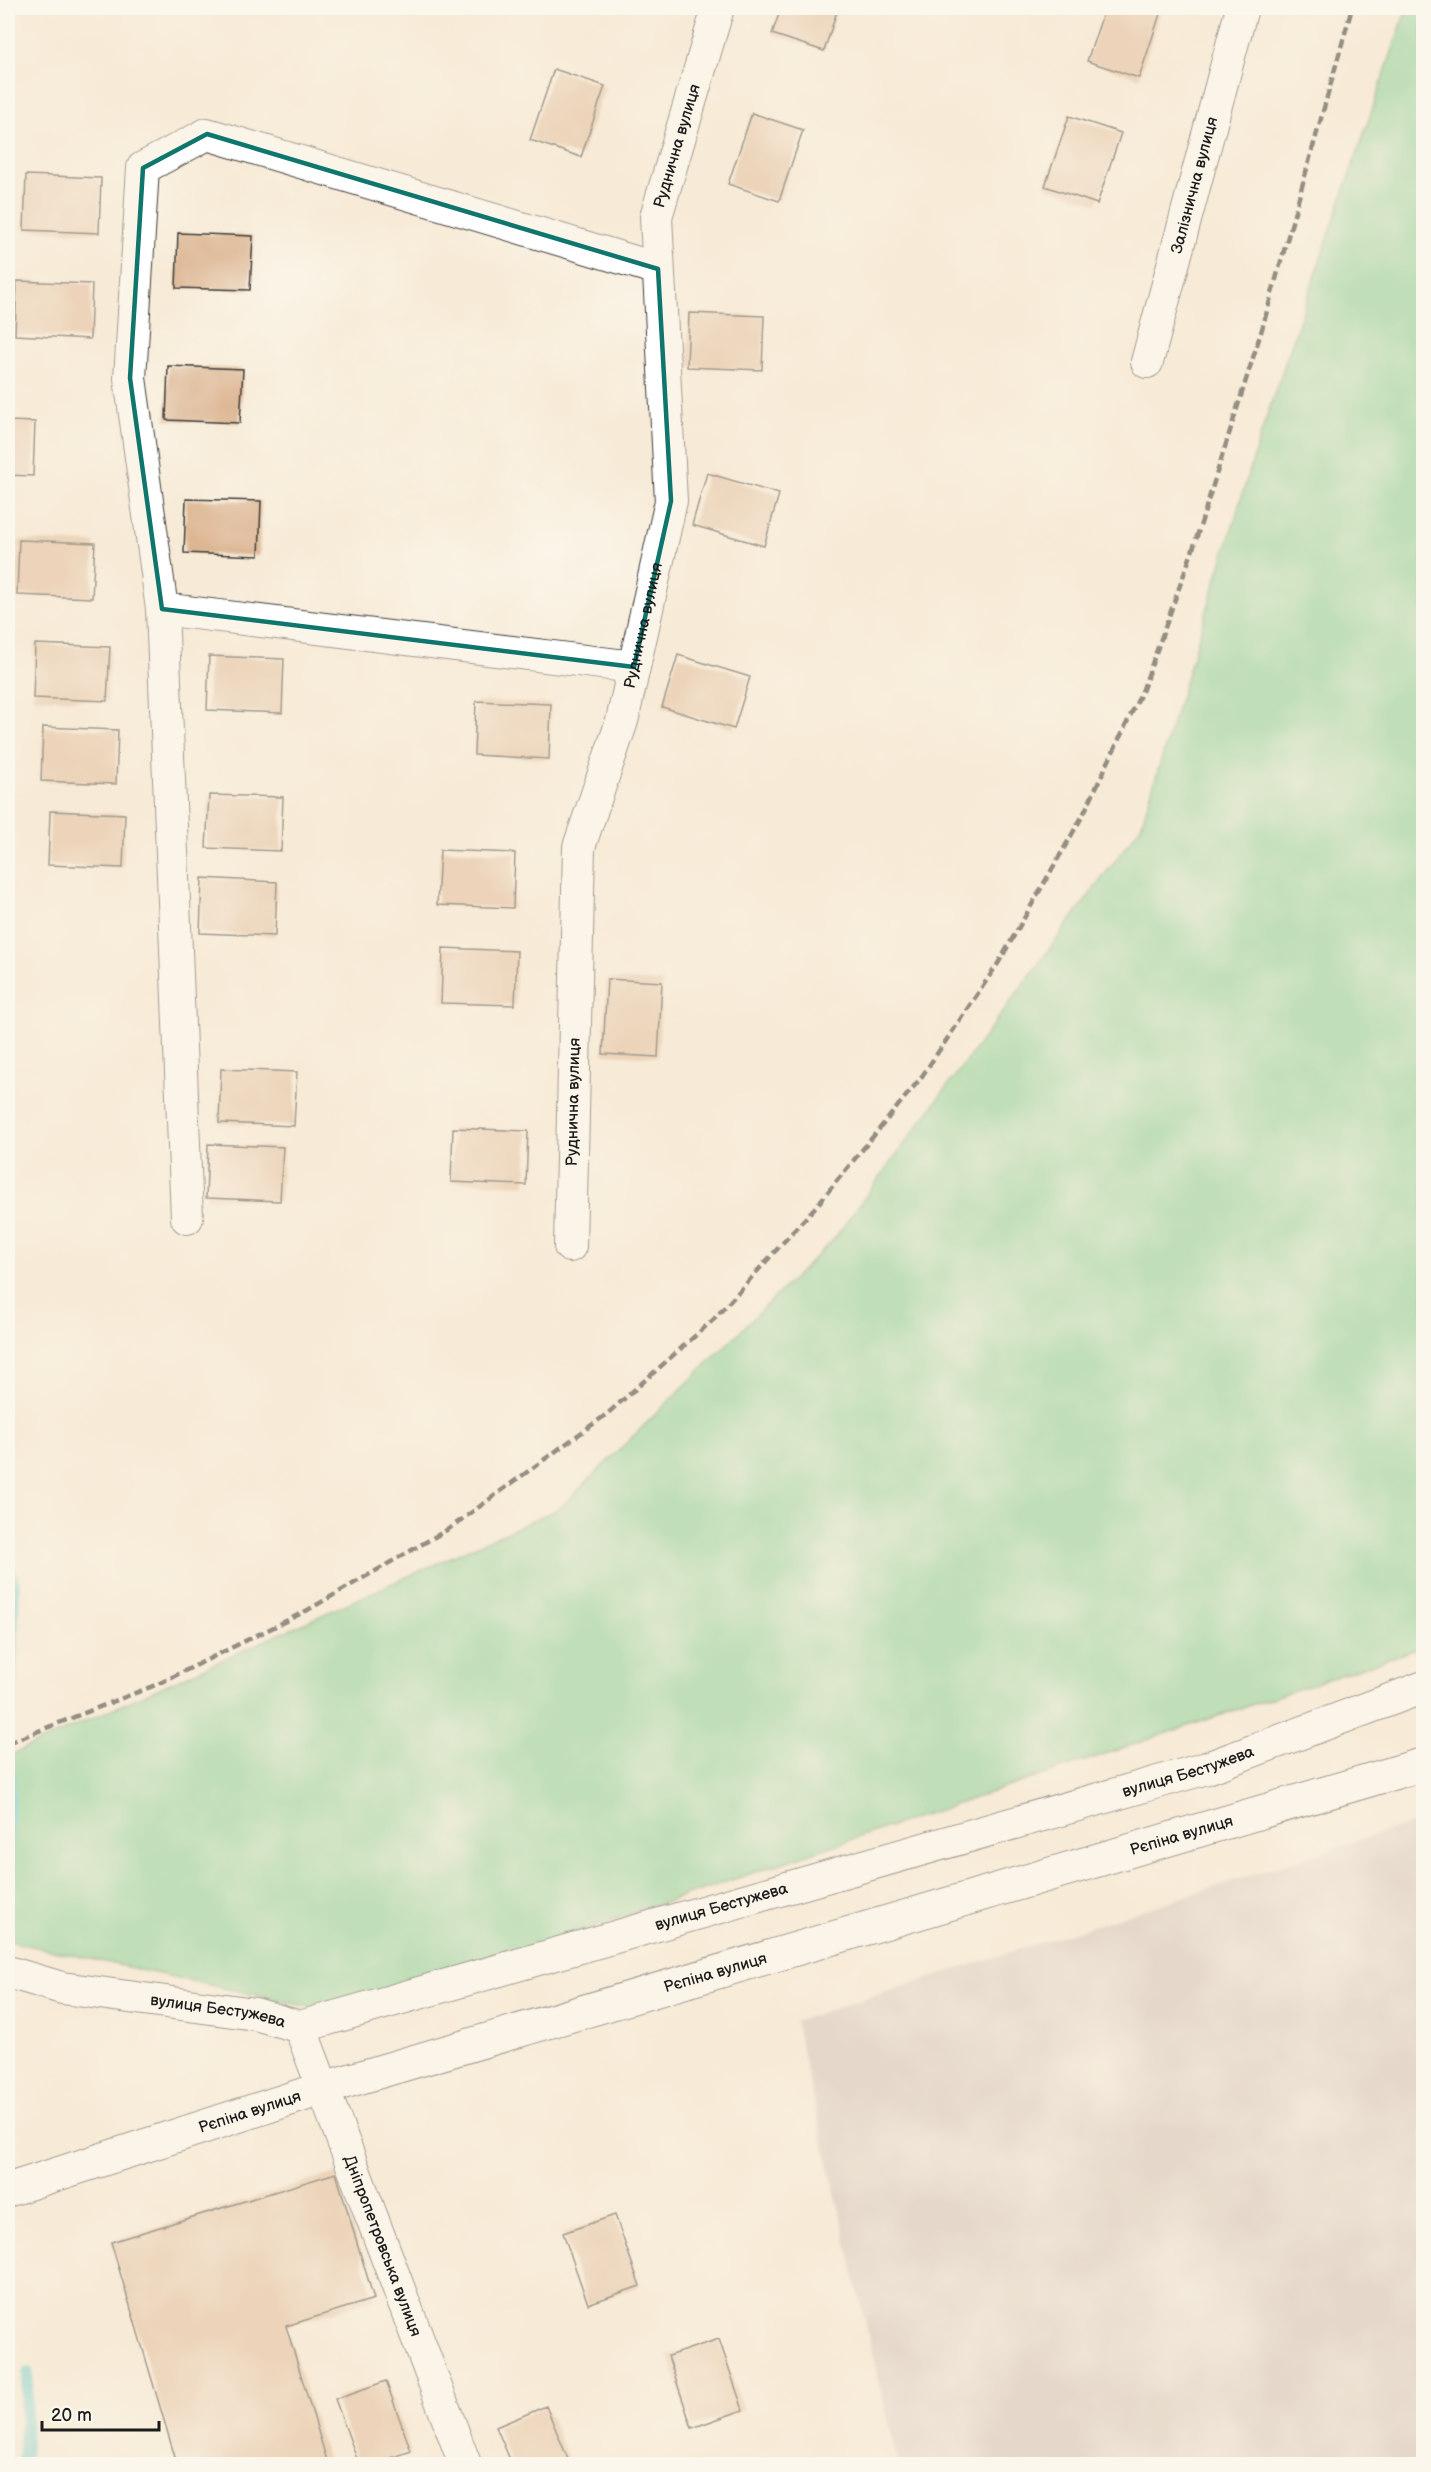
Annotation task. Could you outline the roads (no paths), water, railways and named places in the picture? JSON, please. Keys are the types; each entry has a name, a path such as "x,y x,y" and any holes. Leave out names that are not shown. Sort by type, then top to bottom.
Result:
{"street":[{"name":"Руднична вулиця","path":"570,1246 579,847 622,721 671,501 656,217 718,8"},
{"name":"Залізнична вулиця","path":"1147,362 1242,8"},
{"path":"187,1218 162,609 130,378 143,168 207,134 658,269"},
{"path":"162,609 634,667"},
{"name":"вулиця Бестужева","path":"8,1972 62,1988 255,2014 300,2027 1207,1768 1424,1687"},
{"name":"Рєпіна вулиця","path":"8,2190 324,2088 1424,1764"},
{"name":"Дніпропетровська вулиця","path":"300,2027 465,2464"}],"waterway":[{"path":"8,1568 14,1584 10,1710"},
{"path":"8,1845 10,1774"},
{"path":"24,2464 28,2373"}],"railway":[{"path":"8,1743 158,1684 306,1611 450,1528 607,1414 713,1320 818,1204 920,1079 999,962 1083,815 1143,689 1193,549 1262,329 1352,8"}]}
